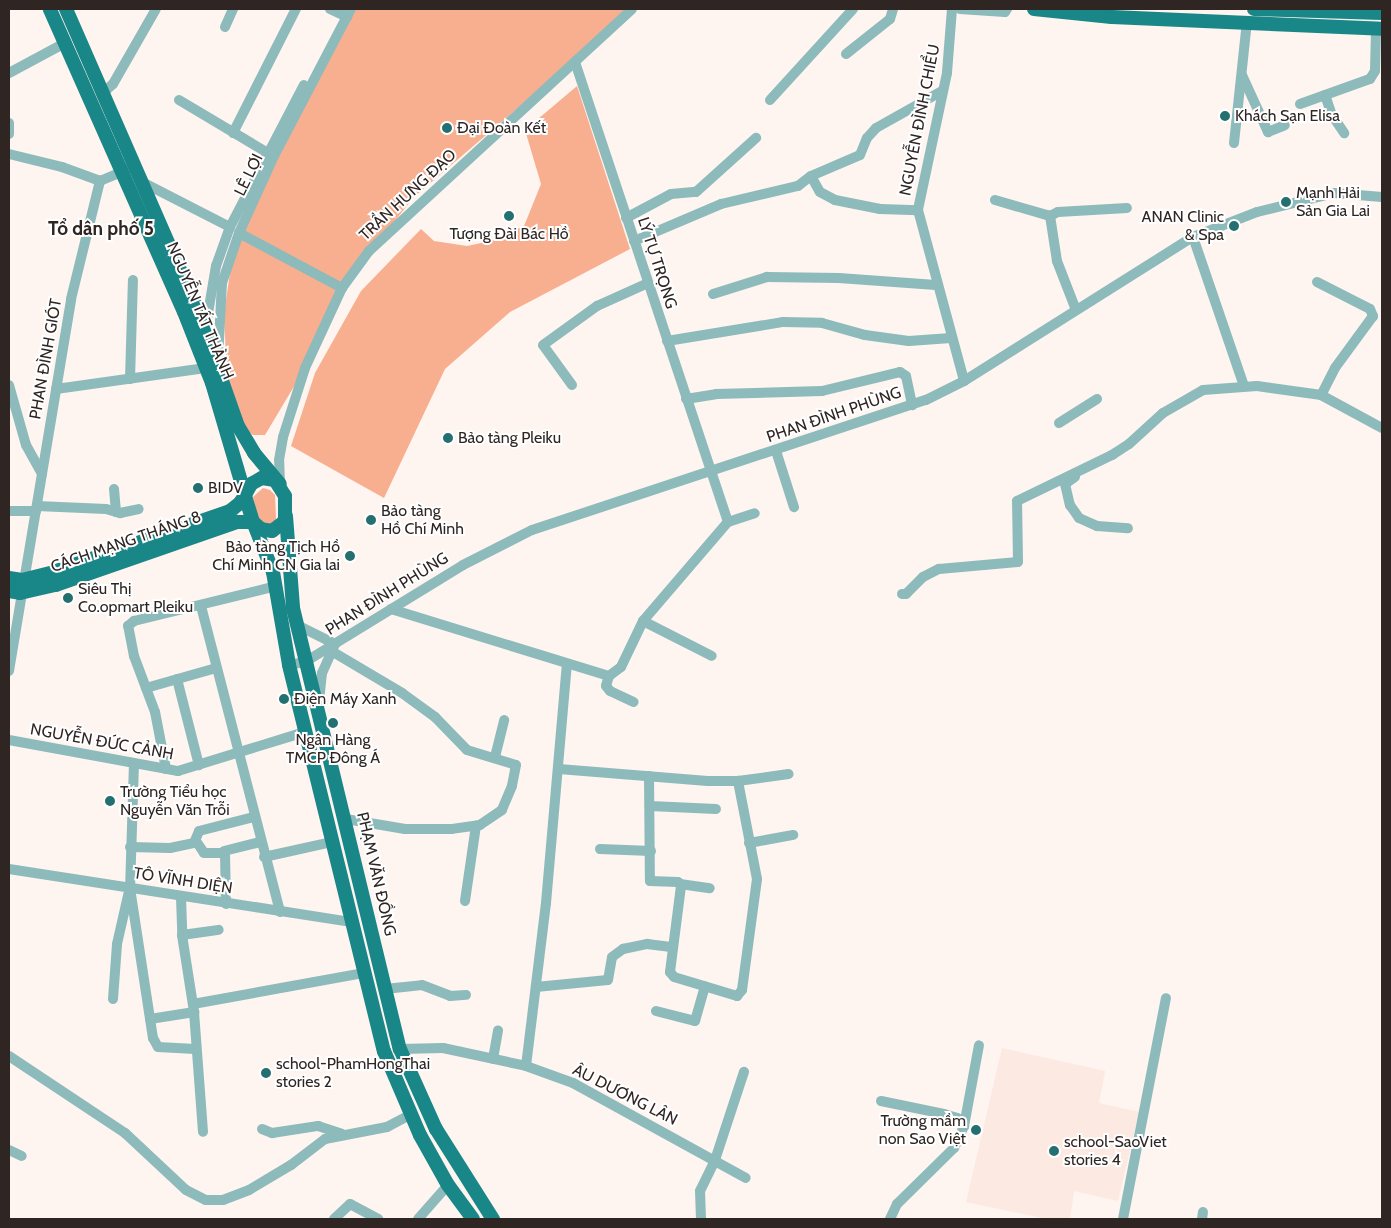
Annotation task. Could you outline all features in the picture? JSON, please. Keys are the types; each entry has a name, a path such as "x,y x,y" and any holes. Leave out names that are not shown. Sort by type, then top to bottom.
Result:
{"main road":[{"name":"NGUYỄN TẤT THÀNH","path":"50,9 196,307 204,334 209,364 245,494"},
{"name":"NGUYỄN TẤT THÀNH","path":"66,9 103,93 131,173 209,364 246,441 280,484"},
{"path":"1021,9 1030,9"},
{"path":"1034,9 1247,22 1380,25"},
{"path":"1254,9 1382,13"},
{"path":"204,334 209,364"},
{"path":"253,522 261,530 272,531 282,526 286,516 285,496 280,484 262,478 251,484 245,494 253,522 266,549 276,586 289,665 384,1051 410,1115 448,1185 473,1219"},
{"name":"CÁCH MẠNG THÁNG 8","path":"15,585 230,510 245,494"},
{"name":"PHẠM VĂN ĐỒNG","path":"286,516 289,570 297,625 346,819 400,1049 436,1129 493,1219"},
{"name":"CÁCH MẠNG THÁNG 8","path":"15,585 56,585 237,522 253,522"},
{"path":"352,922 368,918"}],"street":[{"path":"103,93 113,84 156,9"},
{"path":"225,26 234,9"},
{"path":"233,133 296,9"},
{"path":"204,334 216,266 268,152 346,12 330,9"},
{"name":"TRẦN HƯNG ĐẠO","path":"280,484 279,460 283,437 296,394 318,338 342,288 369,251 392,227 631,9"},
{"path":"770,100 854,9"},
{"path":"846,54 890,19 892,9"},
{"name":"NGUYỄN ĐÌNH CHIỂU","path":"952,9 951,47 918,210 936,285 964,381"},
{"path":"960,9 1004,12 1007,9"},
{"name":"LÊ LỢI","path":"209,364 222,283 234,230 274,156 346,12"},
{"path":"1234,144 1247,22"},
{"path":"1300,104 1374,74 1380,25"},
{"path":"9,75 65,43"},
{"name":"LÝ TỰ TRỌNG","path":"575,62 728,522"},
{"path":"1242,75 1268,132 1285,125"},
{"path":"634,241 721,204 795,188 811,176 860,155 867,138 876,128 942,91"},
{"path":"1326,95 1332,115 1344,132"},
{"path":"179,100 268,152"},
{"path":"9,123 9,134"},
{"path":"626,218 671,194 696,192 756,138"},
{"path":"9,154 62,167 100,181 131,173 342,288"},
{"path":"811,176 817,188 835,200 880,209 918,210"},
{"name":"PHAN ĐÌNH GIÓT","path":"9,671 15,585 36,508 71,300 100,181"},
{"name":"PHAN ĐÌNH PHÙNG","path":"289,665 306,662 463,565 532,530 912,405 964,381 1192,237 1257,212 1334,193 1382,197"},
{"path":"995,200 1050,216 1058,212 1127,208"},
{"path":"1050,216 1057,260 1076,310"},
{"path":"1192,237 1244,386"},
{"path":"713,294 767,277 830,278 936,285"},
{"path":"130,380 133,280"},
{"path":"1317,282 1370,309 1373,316 1335,368 1320,395"},
{"path":"572,385 543,345 597,306 648,283"},
{"path":"667,341 791,322 822,323 890,340 918,342 951,338"},
{"path":"56,389 130,380 209,364"},
{"path":"686,399 716,394 822,391 900,372 906,376 912,405"},
{"path":"9,384 26,445 42,474"},
{"path":"902,594 939,569 1018,562 1017,501 1129,444 1164,413 1197,393 1244,386 1285,389 1320,395 1382,428"},
{"path":"1060,423 1097,399"},
{"path":"776,451 794,507"},
{"path":"1104,458 1066,483 1070,505 1079,518 1087,524 1128,528"},
{"path":"114,489 116,512"},
{"path":"9,511 36,508 116,512 138,509"},
{"path":"634,702 610,691 606,686 609,676 621,667 643,621 728,522 755,513"},
{"path":"166,769 156,720 128,632 130,623 276,586"},
{"path":"201,606 260,842 280,912"},
{"path":"391,609 609,676"},
{"path":"643,621 712,656"},
{"path":"297,625 435,717 467,750 495,757 516,765 512,786 500,813 476,826 405,829 346,819"},
{"path":"311,682 330,648"},
{"path":"318,712 322,673 330,648"},
{"path":"526,1066 559,769 567,664"},
{"path":"146,688 216,668"},
{"path":"177,679 198,765"},
{"path":"495,757 504,720"},
{"name":"NGUYỄN ĐỨC CẢNH","path":"9,740 178,771 305,732"},
{"path":"134,763 130,888 153,1038 158,1048 195,1049"},
{"path":"559,769 738,781 790,774"},
{"path":"649,776 650,881 710,888"},
{"path":"680,884 671,975 737,996 741,992 757,879 738,781"},
{"path":"650,806 716,809"},
{"path":"196,841 199,831 254,817"},
{"path":"466,901 476,826"},
{"path":"749,843 793,834"},
{"path":"130,847 170,848 196,841"},
{"path":"196,841 204,852 224,851 260,842"},
{"path":"264,857 332,842"},
{"path":"600,849 651,851"},
{"path":"224,851 226,904"},
{"name":"TÔ VĨNH DIỆN","path":"9,869 352,922"},
{"path":"113,999 117,944 130,888"},
{"path":"181,897 182,936 193,1008 203,1132"},
{"path":"182,936 219,930"},
{"path":"536,987 608,980 612,958 623,949 647,944 673,946"},
{"path":"150,1019 193,1008 364,973"},
{"path":"385,989 422,985 450,996 466,995"},
{"path":"656,1011 695,1021 706,986"},
{"path":"1123,1219 1166,998"},
{"path":"493,1059 498,1030"},
{"path":"890,1219 897,1204 954,1148 964,1126 979,1045"},
{"name":"ÂU DƯƠNG LÂN","path":"400,1049 443,1048 526,1066 606,1098 746,1178"},
{"path":"9,1056 125,1133 186,1190 206,1200 223,1200 249,1190 292,1165 318,1143 342,1134 387,1128 410,1115"},
{"path":"701,1219 700,1191 715,1160 744,1072"},
{"path":"881,1101 944,1114 957,1118 964,1126"},
{"path":"262,1130 272,1133 318,1126 342,1134"},
{"path":"9,1150 22,1156"},
{"path":"418,1219 448,1185"},
{"path":"334,1219 350,1204 378,1219"}],"shaded area":[{"name":"Đại Đoàn Kết","path":"351,9 623,9 627,14 413,198 342,288 305,368 265,435 253,435 242,427 227,381 224,314 232,259 274,156"},
{"path":"577,86 630,249 510,312 445,369 384,498 291,446 315,373 361,291 421,229 434,241 467,246 491,241 524,226 541,184 525,130"},
{"path":"263,488 270,490 275,495 276,519 273,525 259,523 253,497"},
{"name":"school-SaoViet stories 4","path":"1002,1048 1105,1071 1099,1103 1139,1112 1118,1201 1074,1191 1070,1219 1047,1219 966,1202"}],"place":[{"name":"Khách Sạn Elisa","path":"1225,116"},
{"name":"Đại Đoàn Kết","path":"447,128"},
{"name":"Mạnh Hải Sản Gia Lai","path":"1286,202"},
{"name":"Tượng Đài Bác Hồ","path":"509,216"},
{"name":"ANAN Clinic & Spa","path":"1234,226"},
{"name":"Bảo tàng Pleiku","path":"448,438"},
{"name":"BIDV","path":"198,488"},
{"name":"Bảo tàng Hồ Chí Minh","path":"371,520"},
{"name":"Bảo tàng Tịch Hồ Chí Minh CN Gia lai","path":"350,556"},
{"name":"Siêu Thị Co.opmart Pleiku","path":"68,598"},
{"name":"Điện Máy Xanh","path":"284,699"},
{"name":"Ngân Hàng TMCP Đông Á","path":"333,723"},
{"name":"Trường Tiểu học Nguyễn Văn Trỗi","path":"110,801"},
{"name":"school-PhamHongThai stories 2","path":"266,1073"},
{"name":"Trường mầm non Sao Việt","path":"976,1130"},
{"name":"school-SaoViet stories 4","path":"1054,1151"}],"district":[{"name":"Tổ dân phố 5","path":"101,229"}]}
